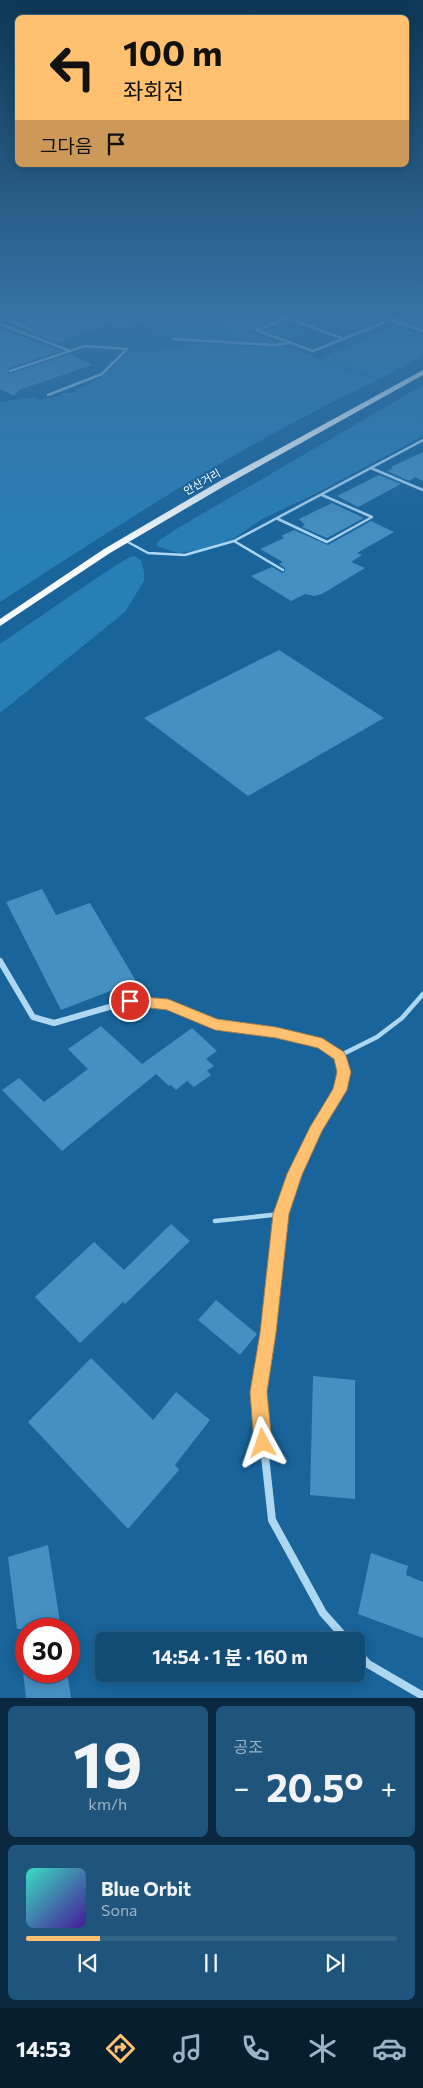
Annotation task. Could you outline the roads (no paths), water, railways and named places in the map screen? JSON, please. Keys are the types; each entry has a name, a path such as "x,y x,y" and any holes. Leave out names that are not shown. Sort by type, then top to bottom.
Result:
{"main road":[{"name":"안산거리","path":"0,623 125,541 223,483 391,391"}],"street":[{"path":"0,961 33,1017 54,1023 130,1001 168,1004 215,1024 276,1033 322,1043 339,1056 344,1072 340,1090 317,1127 295,1174 281,1214 268,1333 258,1392 272,1520 323,1613 340,1632"},
{"path":"365,1661 423,1696"}],"lane":[{"path":"48,395 58,391"},
{"path":"125,541 148,552 185,555 234,541 423,440"},
{"path":"371,468 423,490"},
{"path":"278,518 326,542 372,517 322,495"},
{"path":"234,541 283,570"},
{"path":"339,1056 377,1037 402,1018 423,994"},
{"path":"215,1221 281,1214"}]}
